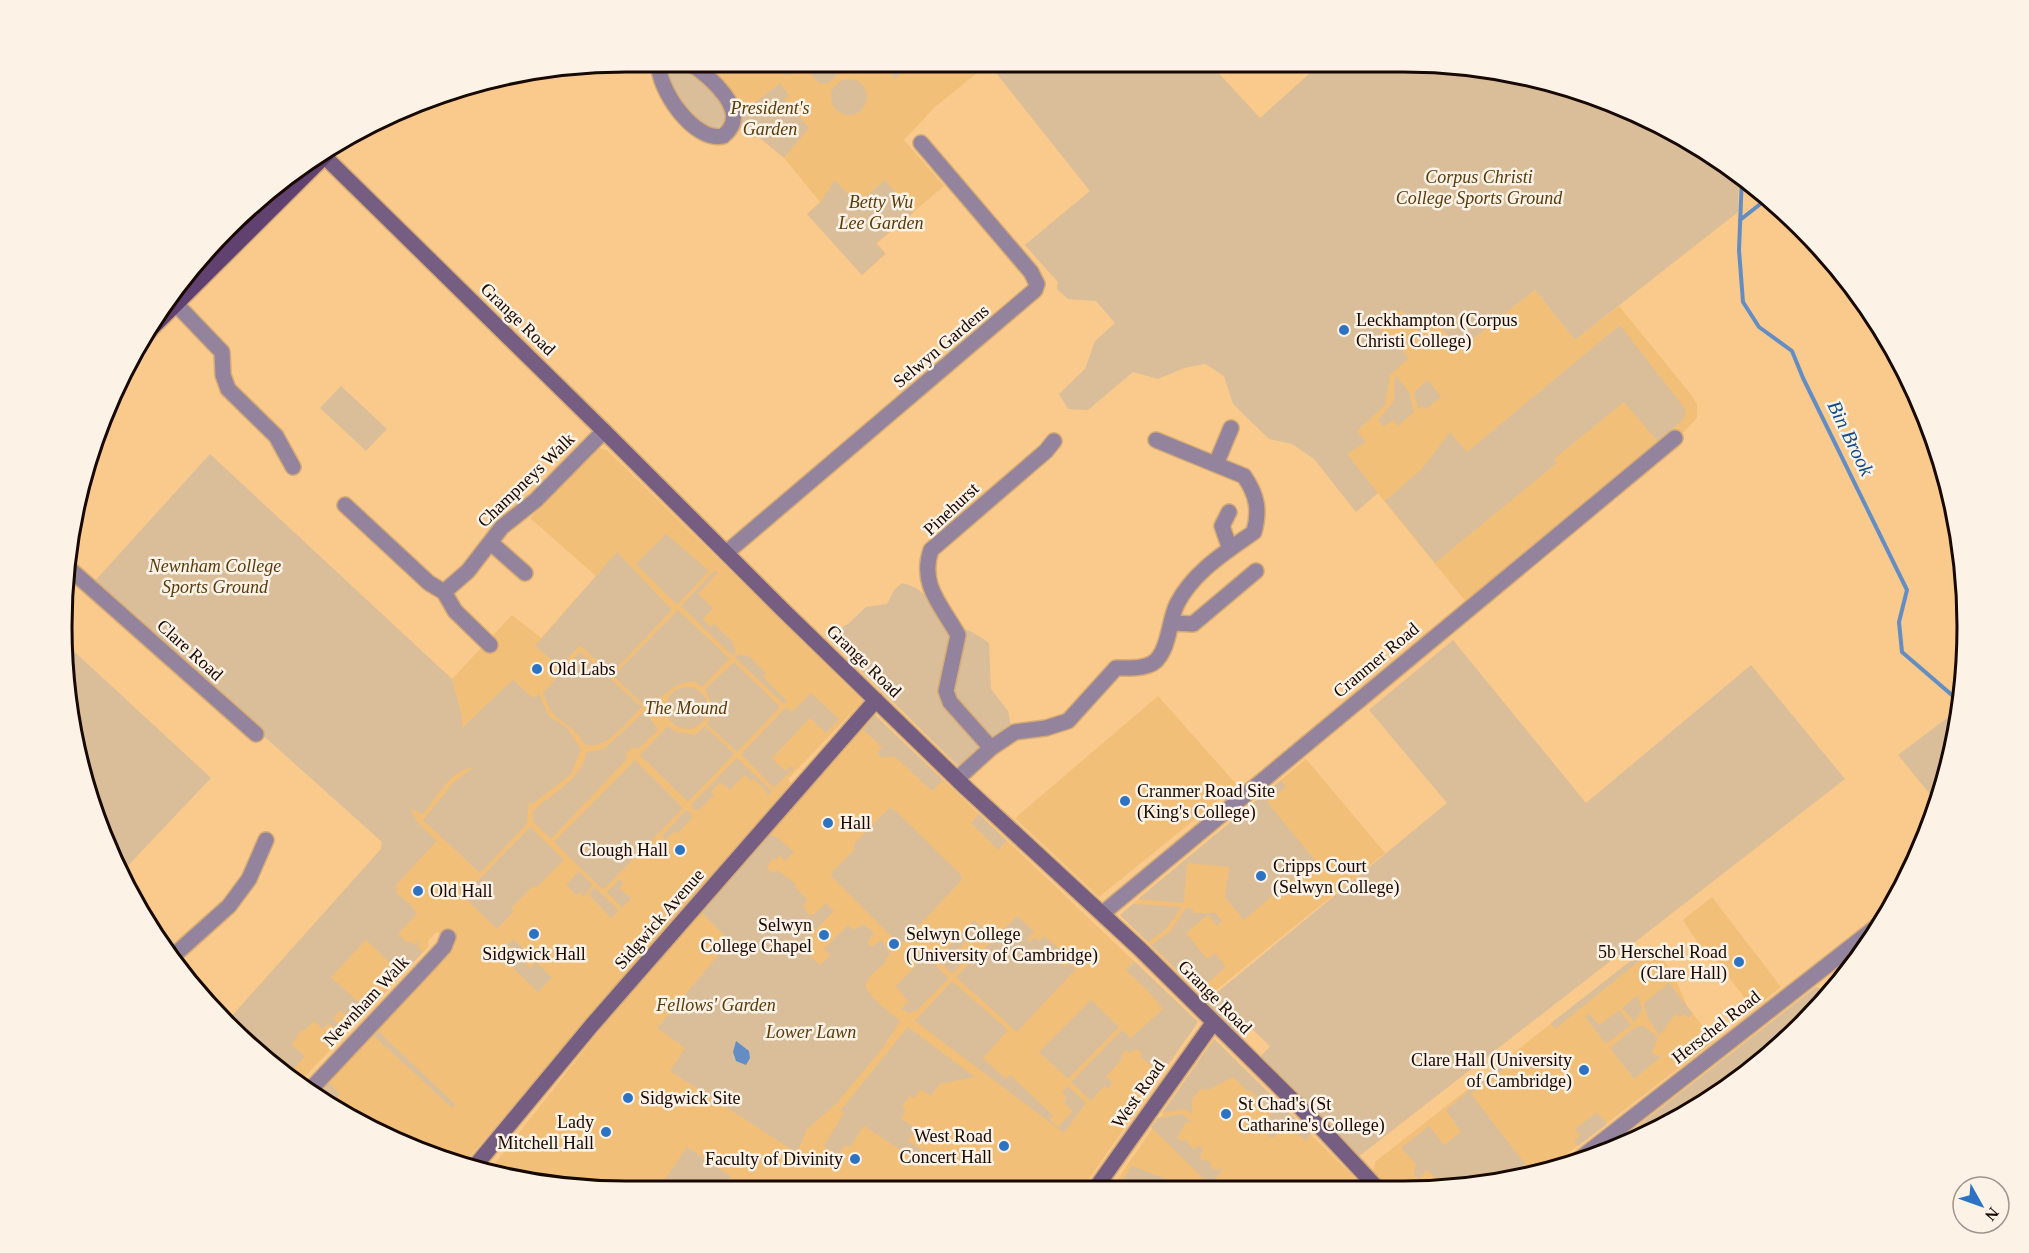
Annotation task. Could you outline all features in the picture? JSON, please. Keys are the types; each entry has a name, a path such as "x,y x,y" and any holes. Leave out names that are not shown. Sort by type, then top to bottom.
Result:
{"main road":[{"path":"176,304 309,172"}],"street":[{"path":"660,72 662,85 693,126 706,136 723,136 731,127 733,109 717,87 700,72"},
{"name":"Selwyn Gardens","path":"726,553 1035,290 1037,284 1031,272 921,143"},
{"name":"Grange Road","path":"328,159 957,779 1103,913 1330,1137 1371,1181"},
{"path":"176,304 222,352 223,375 228,388 276,436 293,467"},
{"path":"1215,464 1231,428"},
{"name":"Champneys Walk","path":"444,592 468,572 477,555 491,543 501,527 536,500 604,430"},
{"name":"Cranmer Road","path":"1103,913 1675,438"},
{"path":"957,779 991,748 1015,732 1046,728 1068,721 1116,668 1151,664 1159,657 1173,623 1176,606 1190,585 1208,566 1254,532 1258,505 1252,488 1244,476 1156,440"},
{"name":"Pinehurst","path":"991,748 951,702 946,691 958,635 932,592 925,567 931,550 1046,451 1054,441"},
{"path":"345,505 429,583 444,592 455,611 490,645"},
{"path":"1229,512 1222,526 1230,549"},
{"path":"491,543 525,573"},
{"path":"1173,623 1193,624 1256,571"},
{"name":"Clare Road","path":"75,573 256,734"},
{"name":"Sidgwick Avenue","path":"479,1161 614,1000 876,700"},
{"path":"178,952 229,906 249,879 266,840"},
{"name":"Newnham Walk","path":"314,1085 444,947 448,937"},
{"name":"Herschel Road","path":"1596,1146 1861,939"},
{"name":"West Road","path":"1101,1181 1213,1023"}],"shaded area":[{"path":"713,72 978,72 935,107 904,140 944,186 877,243 886,254 862,275 807,214 820,202 784,158 749,129 737,127 721,80"},
{"name":"Leckhampton (Corpus Christi College)","path":"995,72 1217,72 1260,118 1266,113 1459,350 1535,290 1575,340 1619,306 1689,392 1697,404 1697,418 1676,440 1467,603 1232,314 1157,369 1096,301 1068,299 1057,289 1058,282 1025,245 1090,191"},
{"path":"599,448 607,450 863,701 788,779 791,783 750,835 468,1158 414,1139 381,1124 321,1090 429,973 434,972 435,967 453,948 445,934 436,932 428,941 429,946 304,1078 232,1016 381,849 382,842 462,716 452,679 512,615 541,638 596,576 530,518"},
{"name":"Cranmer Road Site (King's College)","path":"1158,696 1237,785 1099,897 1015,818"},
{"name":"Selwyn College (University of Cambridge)","path":"875,715 1198,1022 1088,1181 626,1181 554,1176 494,1165 621,1003"},
{"name":"Cripps Court (Selwyn College)","path":"1306,759 1385,853 1205,999 1120,915"},
{"name":"5b Herschel Road (Clare Hall)","path":"1712,897 1781,987 1753,1009 1706,947 1702,949 1683,920"},
{"name":"Clare Hall (University of Cambridge)","path":"1651,945 1671,969 1687,1006 1714,1041 1562,1157 1475,1176 1402,1181 1381,1181 1373,1173 1375,1162"},
{"name":"St Chad's (St Catharine's College)","path":"1214,1039 1358,1181 1116,1181"}],"green space":[{"path":"665,72 693,73 719,99 725,117 721,125 708,129 697,121 672,93"},
{"path":"809,72 839,72 829,83 820,84"},
{"path":"889,72 903,72 895,79"},
{"name":"Corpus Christi College Sports Ground","path":"995,72 1217,72 1260,118 1311,72 1439,73 1475,77 1546,91 1615,114 1680,146 1739,186 1738,212 1575,340 1535,290 1459,350 1435,320 1420,332 1401,310 1380,328 1409,358 1390,375 1385,405 1357,431 1366,442 1347,454 1378,493 1356,512 1314,459 1292,444 1269,439 1233,404 1224,376 1205,364 1184,368 1158,379 1133,372 1088,410 1068,409 1059,394 1085,369 1095,341 1115,323 1096,301 1068,299 1057,289 1058,282 1025,245 1090,191"},
{"path":"849,79 862,84 867,97 862,110 849,115 836,110 831,97 836,84"},
{"name":"President's Garden","path":"780,83 789,95 784,99 809,128 784,158 749,129 737,127 739,115"},
{"name":"Betty Wu Lee Garden","path":"835,180 857,204 885,180 913,213 876,243 885,254 862,275 807,214 820,203"},
{"path":"1620,325 1686,410 1683,419 1659,443 1624,402 1554,459 1557,463 1435,563 1385,501 1422,469 1450,432 1467,452"},
{"path":"1395,375 1409,392 1414,412 1398,426 1393,420 1384,427 1378,420 1394,401"},
{"path":"1428,380 1441,397 1426,409 1423,406 1418,409 1414,392"},
{"path":"341,386 387,429 366,451 320,408"},
{"name":"Newnham College Sports Ground","path":"210,454 452,679 462,716 462,728 513,680 533,698 539,694 549,716 567,728 581,749 571,774 533,804 529,803 527,824 480,873 423,820 454,782 473,768 457,773 423,814 410,809 419,824 437,841 395,886 398,889 396,893 410,904 417,914 398,934 414,945 420,939 417,946 423,952 402,974 366,940 331,977 363,1006 352,1018 340,1011 333,1018 344,1029 340,1034 329,1023 323,1029 314,1021 305,1030 301,1030 292,1045 305,1056 294,1069 232,1016 381,849 382,842 93,583"},
{"path":"666,534 709,571 677,605 636,564"},
{"path":"617,552 672,610 611,674 580,645 560,667 535,646"},
{"path":"714,571 718,572 698,594 713,608 703,619 710,627 714,624 731,640 736,652 733,656 681,606"},
{"path":"902,583 924,594 933,608 944,617 989,643 991,689 1008,711 1011,725 980,746 971,760 960,768 826,636 848,624 866,607 887,604 894,590"},
{"path":"678,610 729,658 702,687 694,681 679,685 645,706 613,676"},
{"path":"1453,640 1586,803 1751,665 1845,779 1358,1157 1258,1059 1270,1046 1249,1026 1237,1037 1203,1004 1447,803 1369,710"},
{"path":"73,650 211,778 127,867 101,805 91,770 77,699"},
{"path":"580,652 642,707 616,734 592,746 584,744 576,732 553,714 543,693"},
{"path":"738,654 750,657 766,673 763,677 787,701 784,704 735,658"},
{"path":"734,662 780,707 737,752 707,724 711,706 705,689"},
{"name":"The Mound","path":"687,687 702,693 708,708 702,723 687,729 672,723 666,708 672,693"},
{"path":"811,693 839,719 826,733 810,718 772,758 785,771 790,766 793,769 774,788 741,754 784,709 787,708 792,712"},
{"path":"645,711 658,730 638,749 633,747 626,753 627,759 551,839 533,822 533,811 572,778 587,752 604,749"},
{"path":"875,715 943,780 932,791 894,756 882,758 877,753 882,747 863,730"},
{"path":"1949,716 1931,795 1898,755"},
{"path":"668,726 676,732 695,735 705,726 734,754 688,802 640,755"},
{"path":"737,758 772,791 767,796 767,792 754,779 751,781 744,775 730,790 720,782 711,792 714,795 699,810 694,810 691,805"},
{"path":"635,760 683,808 604,889 554,842"},
{"path":"1281,780 1286,787 1267,802 1315,860 1244,920 1225,897 1229,867 1187,863 1184,903 1138,899"},
{"path":"889,808 895,810 961,875 962,880 903,942 897,942 832,877 831,873 854,850 854,844"},
{"path":"686,810 691,813 692,818 677,834 674,831 665,840 662,836"},
{"path":"979,814 1007,841 998,850 971,823"},
{"path":"530,827 564,860 536,888 533,886 511,908 514,911 497,929 463,896"},
{"name":"Lower Lawn","path":"769,835 777,837 794,852 785,861 780,856 776,860 773,858 767,868 773,873 777,870 797,885 795,887 808,900 803,906 809,915 813,915 826,903 834,911 800,946 820,965 830,955 824,949 848,925 853,930 864,924 874,933 867,943 871,947 881,940 891,953 885,960 886,962 869,978 867,988 885,1009 900,1021 882,1049 836,1104 807,1129 797,1153 670,1071 685,1048 657,1028 730,941 701,912"},
{"path":"579,871 593,885 583,897 581,892 576,895 566,885"},
{"path":"620,879 623,884 619,888 631,898 622,908 607,892"},
{"path":"595,887 619,911 611,918 588,894"},
{"path":"1133,904 1182,907 1166,929 1148,942 1120,915"},
{"path":"1186,908 1193,909 1193,913 1216,913 1222,921 1217,926 1208,915 1186,933 1207,959 1215,953 1226,967 1198,991 1151,945 1170,932"},
{"path":"1017,916 1034,931 1027,939 1030,942 1034,937 1039,941 1044,936 1062,951 1056,958 1065,967 1070,963 1076,969 1017,1032 956,977"},
{"path":"974,920 982,928 973,937 970,935 953,956 961,965 952,974 937,959"},
{"path":"513,939 530,955 524,962 531,968 536,962 552,978 538,992 498,954"},
{"path":"1651,945 1654,949 1555,1029 1551,1023"},
{"path":"928,958 949,978 916,1011 909,1013 901,1009 908,1002 896,986 921,961 923,963"},
{"path":"1134,961 1198,1022 1162,1073 1140,1057 1142,1053 1136,1049 1130,1053 1125,1050 1121,1056 1123,1058 1106,1077 1113,1082 1108,1089 1104,1086 1091,1101 1071,1082 1122,1030 1131,1038 1163,1009 1126,970"},
{"path":"952,981 1008,1030 983,1058 1006,1079 1010,1075 1053,1115 1049,1119 1058,1127 1073,1111 1064,1103 1067,1098 1062,1093 1068,1086 1086,1103 1064,1133 915,1021"},
{"path":"1669,983 1693,1014 1688,1018 1685,1014 1679,1017 1677,1014 1659,1035 1647,1016 1644,1003"},
{"path":"1816,987 1822,988 1795,1019 1711,1088 1680,1107 1629,1132"},
{"path":"1638,995 1642,1010 1634,1022 1622,1008"},
{"path":"1091,1000 1119,1027 1068,1079 1039,1052"},
{"path":"1619,1010 1631,1025 1606,1044 1585,1017 1589,1013 1599,1025"},
{"path":"1643,1025 1658,1038 1651,1053 1661,1057 1634,1079 1610,1048 1634,1028"},
{"path":"908,1027 975,1077 940,1084 931,1096 921,1089 914,1098 909,1096 902,1107 906,1110 901,1119 916,1128 908,1141 923,1150 916,1160 864,1126 850,1147 845,1146 841,1149 842,1157 824,1146 844,1113 840,1111"},
{"path":"378,1031 455,1104 452,1108 374,1036"},
{"path":"1214,1039 1311,1134 1306,1141 1285,1125 1275,1137 1269,1137 1270,1112 1267,1106 1259,1104 1252,1091 1247,1091 1233,1077 1208,1090 1201,1089 1192,1100 1192,1114 1185,1109 1162,1113"},
{"path":"1511,1055 1515,1061 1471,1094 1527,1166 1439,1180 1427,1170 1419,1179 1414,1174 1416,1164 1401,1148 1429,1126 1444,1145 1461,1132 1446,1110"},
{"path":"328,1082 340,1094 336,1099 321,1090"},
{"path":"1597,1112 1607,1124 1578,1146 1574,1141 1580,1136 1575,1129"},
{"path":"1182,1114 1191,1121 1186,1122 1177,1138 1181,1141 1186,1140 1193,1149 1200,1146 1203,1149 1200,1159 1211,1162 1211,1167 1215,1170 1223,1168 1214,1181 1206,1181 1151,1127 1158,1118"},
{"path":"687,1147 731,1176 728,1181 664,1181"},
{"path":"1132,1166 1172,1181 1122,1181"}],"water":[{"path":"736,1041 749,1051 750,1058 746,1065 736,1061 733,1052"}],"waterway":[{"name":"Bin Brook","path":"1742,188 1739,250 1743,302 1759,327 1792,351 1907,590 1899,622 1902,652 1952,695"},
{"path":"1740,220 1761,204"}],"place":[{"name":"Leckhampton (Corpus Christi College)","path":"1344,330"},
{"name":"Old Labs","path":"537,669"},
{"name":"Cranmer Road Site (King's College)","path":"1125,801"},
{"name":"Hall","path":"828,823"},
{"name":"Clough Hall","path":"680,850"},
{"name":"Cripps Court (Selwyn College)","path":"1261,876"},
{"name":"Old Hall","path":"418,891"},
{"name":"Sidgwick Hall","path":"534,934"},
{"name":"Selwyn College Chapel","path":"824,935"},
{"name":"Selwyn College (University of Cambridge)","path":"894,944"},
{"name":"5b Herschel Road (Clare Hall)","path":"1739,962"},
{"name":"Clare Hall (University of Cambridge)","path":"1584,1070"},
{"name":"Sidgwick Site","path":"628,1098"},
{"name":"St Chad's (St Catharine's College)","path":"1226,1114"},
{"name":"Lady Mitchell Hall","path":"606,1132"},
{"name":"West Road Concert Hall","path":"1004,1146"},
{"name":"Faculty of Divinity","path":"855,1159"}],"park label":[{"name":"Fellows' Garden","path":"716,1005"}]}
